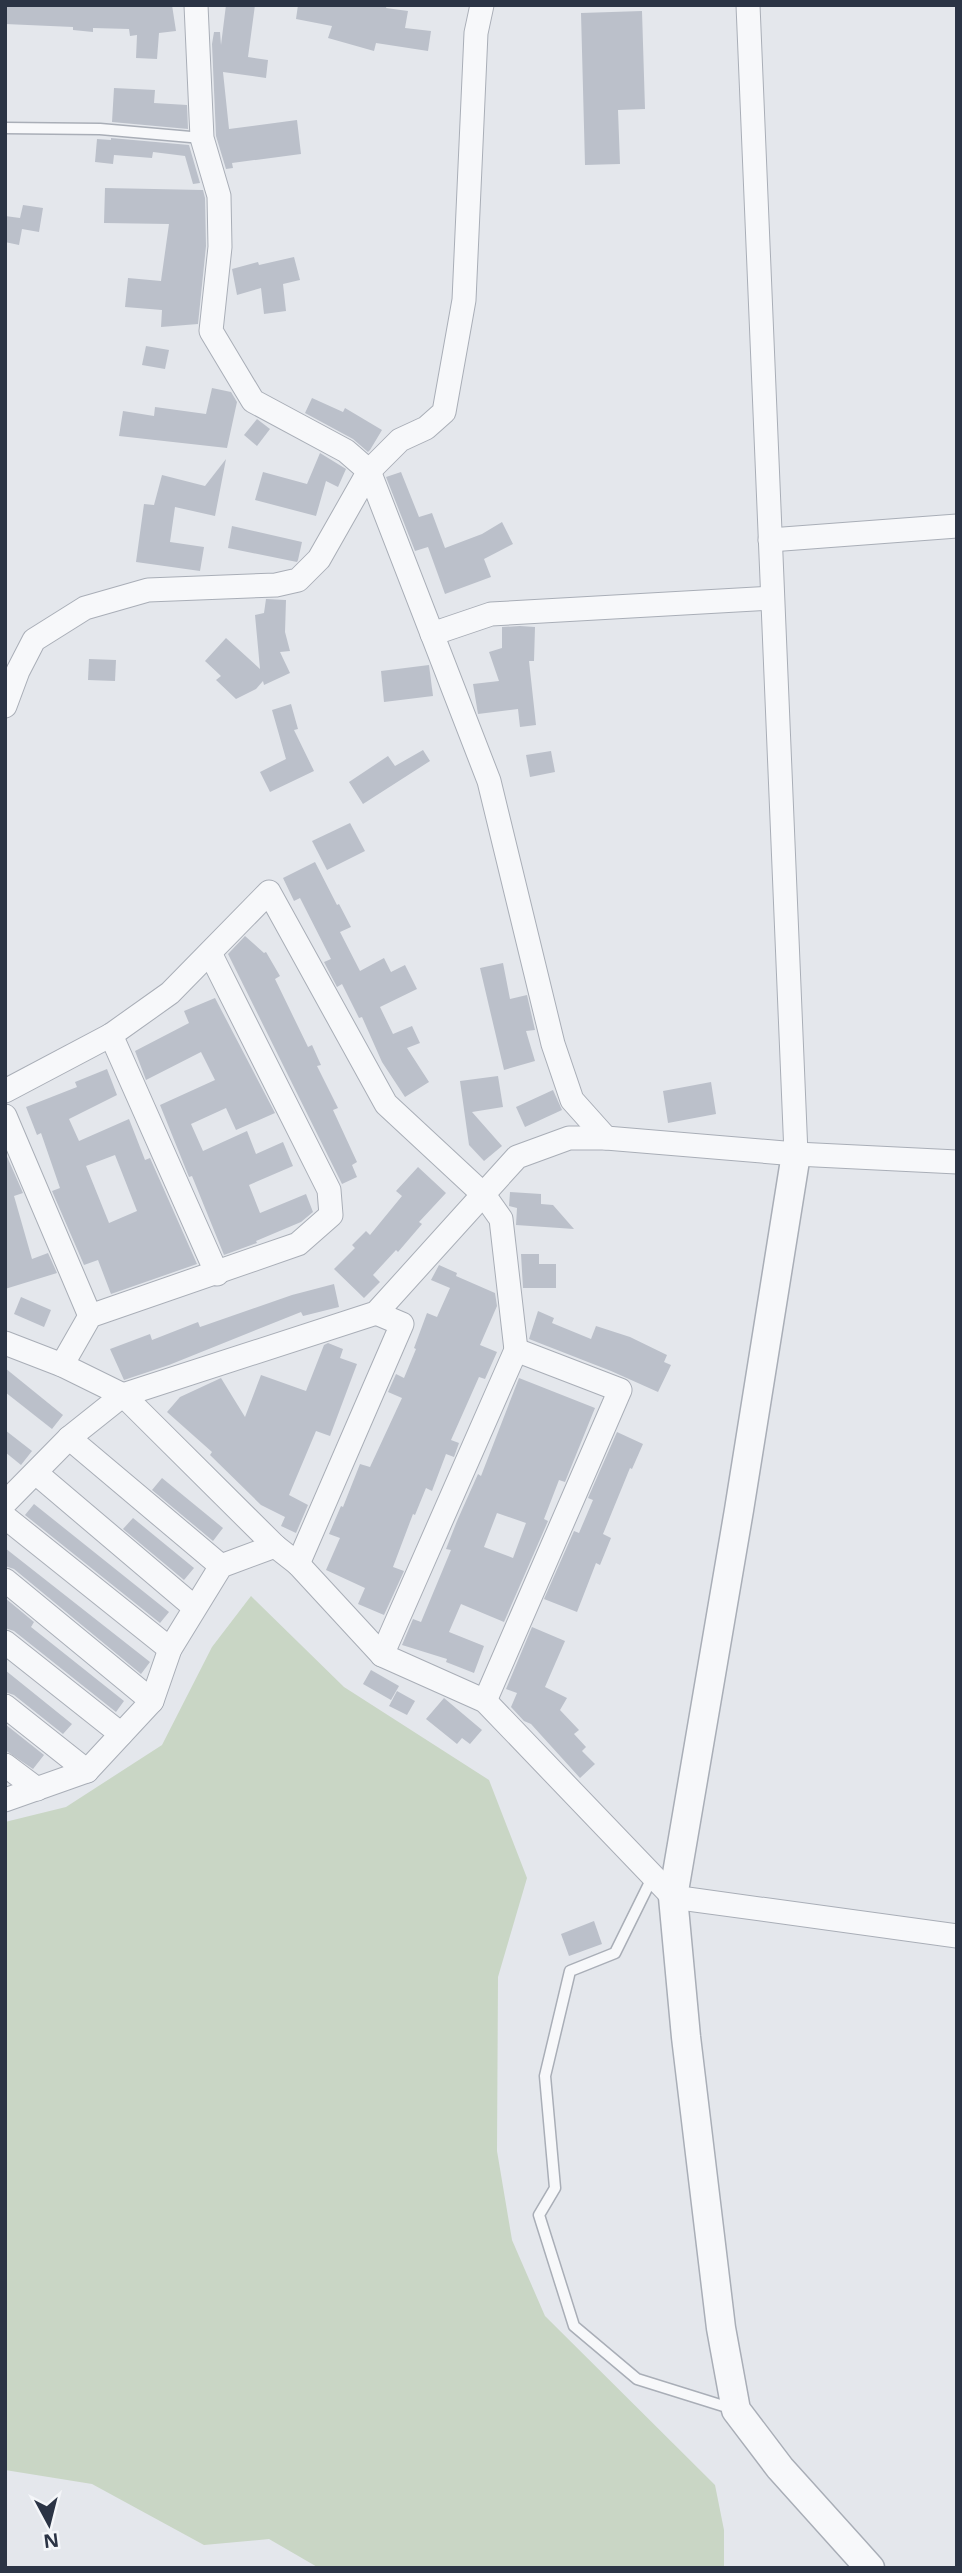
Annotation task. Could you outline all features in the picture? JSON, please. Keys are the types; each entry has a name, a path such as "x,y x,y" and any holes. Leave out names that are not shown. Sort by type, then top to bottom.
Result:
{"street":[{"path":"196,5 202,138 219,196 219,247 211,331 253,401 346,451 369,471 489,781 553,1044 572,1100 606,1138"},
{"path":"5,706 18,671 34,640 85,608 148,590 276,585 298,580 319,559 369,471 400,440 426,428 444,412 464,300 476,33 482,5"},
{"path":"748,5 796,1154 673,1896 691,2078 721,2328 736,2410 780,2468 870,2568"},
{"path":"770,540 957,526"},
{"path":"432,634 491,614 772,598"},
{"path":"5,1091 111,1035 170,993 269,892 386,1104 484,1195 501,1219 516,1350 382,1655"},
{"path":"62,1365 90,1316 298,1244 331,1214 329,1190 210,953"},
{"path":"111,1035 217,1274"},
{"path":"5,1116 90,1316"},
{"path":"194,1607 17,1484 123,1395 376,1313 517,1157 569,1138 606,1138 796,1154 957,1162"},
{"path":"298,1564 402,1324 376,1313"},
{"path":"5,1343 62,1365 123,1395 275,1546 298,1564 382,1655 485,1701 673,1896 957,1936"},
{"path":"485,1701 620,1390 516,1350"},
{"path":"69,1438 221,1566"},
{"path":"5,1517 170,1649"},
{"path":"5,1800 87,1770 152,1701 170,1649 221,1566 275,1546"},
{"path":"5,1580 152,1701"},
{"path":"5,1642 121,1734"},
{"path":"5,1706 87,1770"},
{"path":"5,1765 37,1789"}],"lane":[{"path":"5,128 100,129 202,138"},
{"path":"653,1876 615,1953 570,1971 545,2076 555,2188 539,2216 574,2326 637,2379 736,2410"}],"green space":[{"path":"251,1596 344,1687 489,1780 527,1878 498,1977 497,2151 512,2240 545,2316 715,2485 724,2530 724,2568 319,2568 269,2539 204,2545 92,2484 5,2470 5,1822 66,1807 162,1745 212,1647"}],"building":[{"path":"5,5 172,5 176,31 159,33 157,59 136,58 137,35 130,36 129,29 93,28 93,32 73,30 73,27 5,24"},
{"path":"226,5 255,5 248,57 268,60 266,78 223,72 229,129 297,120 301,154 232,163 233,168 226,169 216,136 212,44 214,32 220,32 221,45"},
{"path":"298,5 387,5 386,8 408,11 405,28 431,31 428,51 376,43 374,51 328,38 332,26 296,19"},
{"path":"642,11 645,109 618,110 620,164 585,165 581,13"},
{"path":"114,88 155,90 154,103 187,105 188,129 112,122"},
{"path":"97,139 189,145 200,183 193,184 185,156 153,152 152,158 114,155 113,164 95,162"},
{"path":"105,188 203,190 206,246 198,324 161,327 162,310 125,307 128,278 161,281 169,224 104,223"},
{"path":"23,205 43,208 39,232 22,229 19,245 5,242 5,216 20,218"},
{"path":"294,257 300,280 283,284 286,311 264,314 261,288 237,295 232,269"},
{"path":"146,346 169,350 165,369 142,365"},
{"path":"212,388 231,392 237,402 227,448 119,436 123,411 154,416 155,407 206,414"},
{"path":"312,398 343,412 345,408 382,430 370,450 368,452 353,439 305,413"},
{"path":"257,419 270,429 257,446 244,435"},
{"path":"320,453 346,469 338,487 326,481 316,516 255,500 263,472 307,484"},
{"path":"226,459 215,516 175,507 170,542 204,547 200,571 136,562 144,504 154,505 162,475 205,486"},
{"path":"401,472 419,517 432,513 445,548 482,534 502,522 513,544 484,559 491,577 445,594 428,547 415,551 386,477"},
{"path":"232,526 302,542 297,562 228,548"},
{"path":"266,599 286,600 285,632 290,651 280,652 290,673 264,685 263,681 256,689 236,699 216,680 221,676 205,661 226,638 260,669 255,615 264,613"},
{"path":"502,627 535,627 534,661 529,661 536,725 520,727 518,709 478,714 473,684 499,681 489,652 502,648"},
{"path":"89,659 116,660 115,681 88,680"},
{"path":"429,665 433,696 384,702 381,671"},
{"path":"291,704 298,729 294,730 314,771 270,792 260,772 286,759 272,710"},
{"path":"423,750 430,761 363,804 349,782 388,756 395,766"},
{"path":"551,751 555,772 530,777 526,755"},
{"path":"350,823 365,851 327,870 312,841"},
{"path":"315,862 351,927 340,932 360,971 384,958 391,972 405,965 417,989 380,1007 393,1034 412,1026 420,1043 407,1048 429,1082 405,1097 382,1062 362,1017 359,1018 342,984 337,987 324,962 331,959 300,898 294,901 283,878"},
{"path":"245,936 266,952 280,976 275,979 308,1047 312,1045 321,1065 317,1066 338,1108 333,1110 357,1162 352,1165 357,1177 342,1184 228,954"},
{"path":"503,963 510,999 527,995 535,1030 526,1031 535,1061 504,1070 480,968"},
{"path":"215,998 275,1113 236,1130 226,1108 191,1124 203,1151 247,1131 256,1154 283,1142 293,1166 249,1185 260,1213 306,1194 313,1212 301,1222 224,1255 160,1105 215,1080 201,1052 146,1080 135,1051 189,1023 184,1011"},
{"path":"107,1069 117,1095 69,1119 79,1141 129,1119 145,1160 150,1158 197,1264 111,1294 98,1260 84,1265 52,1191 60,1188 41,1133 37,1135 26,1107 77,1087 75,1082","holes":["115,1155 137,1211 109,1223 86,1166"]},
{"path":"498,1076 503,1107 472,1112 502,1146 484,1161 469,1145 460,1081"},
{"path":"711,1082 716,1114 668,1123 663,1091"},
{"path":"553,1090 562,1110 525,1127 516,1107"},
{"path":"5,1152 23,1193 14,1196 32,1259 48,1253 57,1273 5,1289"},
{"path":"418,1167 446,1193 419,1222 422,1224 398,1252 396,1250 373,1275 380,1282 364,1298 334,1269 355,1248 352,1245 366,1231 370,1235 402,1196 396,1191"},
{"path":"510,1192 541,1194 541,1204 553,1205 574,1229 516,1225 517,1208 509,1206"},
{"path":"521,1254 539,1254 539,1264 556,1264 556,1288 523,1288"},
{"path":"439,1265 457,1273 456,1276 495,1293 497,1306 480,1345 497,1352 485,1379 479,1377 451,1440 459,1443 454,1457 446,1454 432,1491 426,1488 415,1515 413,1514 393,1567 404,1571 384,1615 358,1604 365,1588 326,1570 340,1538 329,1534 360,1464 370,1467 402,1398 388,1392 396,1374 404,1378 427,1313 437,1317 450,1288 431,1280"},
{"path":"334,1284 339,1307 303,1316 301,1312 169,1365 124,1380 110,1349 150,1334 152,1340 198,1322 200,1327 292,1295"},
{"path":"21,1297 51,1310 44,1327 14,1314"},
{"path":"538,1311 554,1318 552,1323 591,1339 596,1326 630,1337 667,1355 664,1362 671,1365 658,1392 529,1339"},
{"path":"328,1343 343,1349 340,1358 357,1364 330,1436 316,1431 289,1495 308,1505 296,1533 281,1526 285,1517 261,1505 210,1455 212,1452 167,1412 180,1397 221,1378 245,1417 261,1375 306,1391 324,1345"},
{"path":"5,1368 63,1415 52,1429 5,1392"},
{"path":"519,1378 595,1408 565,1482 559,1480 544,1519 548,1521 504,1622 461,1604 449,1632 484,1646 474,1673 446,1662 447,1659 402,1645 413,1619 421,1622 451,1550 446,1549 457,1521 478,1474 481,1476","holes":["497,1513 526,1523 513,1558 484,1547"]},
{"path":"5,1430 32,1451 21,1465 5,1452"},
{"path":"617,1432 643,1444 632,1469 630,1468 603,1534 611,1538 600,1565 596,1563 577,1612 544,1599 574,1531 579,1533 593,1500 588,1498"},
{"path":"162,1478 223,1528 213,1541 152,1490"},
{"path":"34,1504 169,1612 160,1623 25,1515"},
{"path":"133,1518 194,1568 184,1580 123,1529"},
{"path":"5,1548 150,1662 141,1674 14,1569 5,1566"},
{"path":"5,1598 34,1622 31,1627 124,1701 116,1712 14,1631 5,1628"},
{"path":"532,1627 565,1641 545,1687 567,1698 560,1710 579,1730 574,1734 586,1747 582,1751 595,1764 580,1778 531,1724 524,1721 511,1707 517,1693 506,1689"},
{"path":"5,1670 72,1724 63,1734 14,1695 5,1692"},
{"path":"371,1670 399,1686 391,1700 363,1684"},
{"path":"397,1691 415,1701 407,1715 389,1706"},
{"path":"444,1698 482,1730 470,1744 462,1738 457,1744 426,1719"},
{"path":"5,1724 44,1755 33,1769 5,1750"},
{"path":"594,1921 602,1944 569,1956 561,1934"}]}
